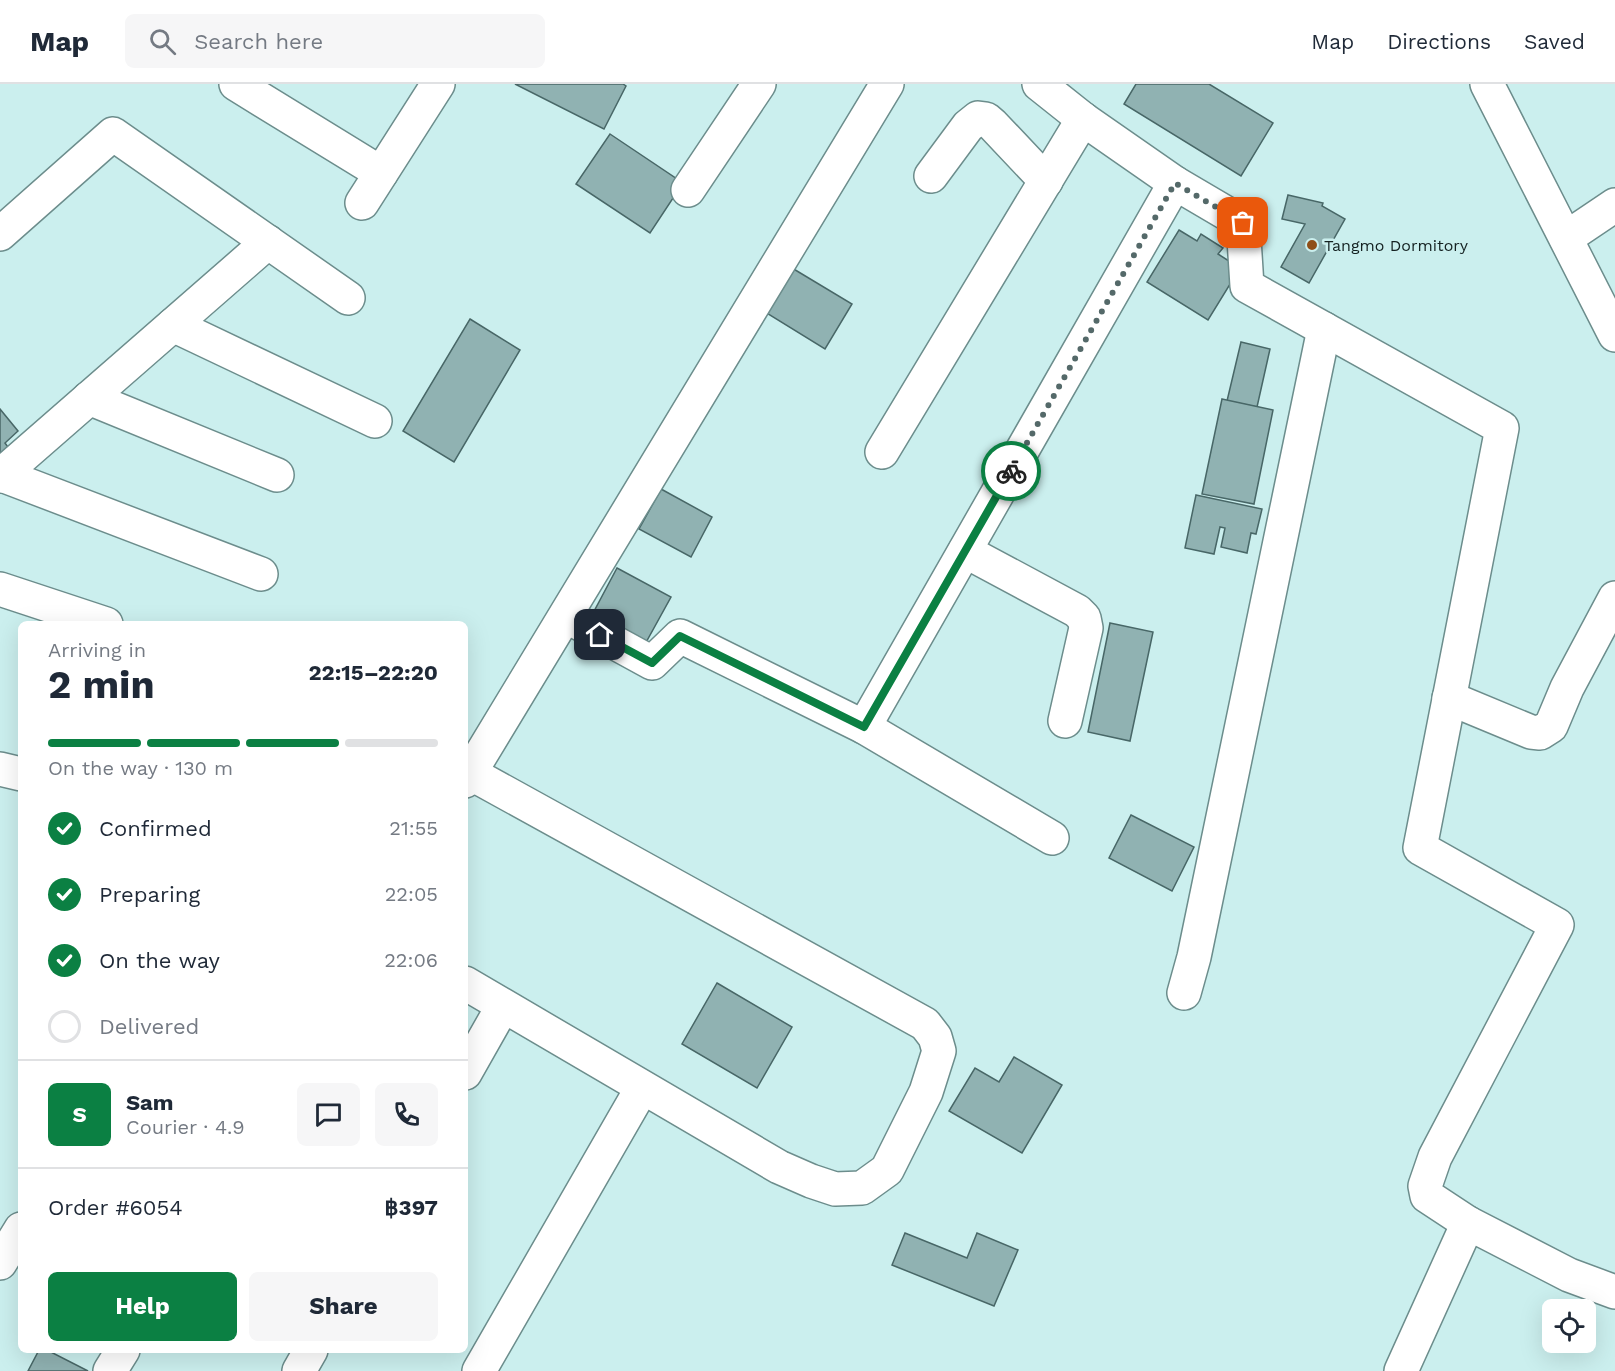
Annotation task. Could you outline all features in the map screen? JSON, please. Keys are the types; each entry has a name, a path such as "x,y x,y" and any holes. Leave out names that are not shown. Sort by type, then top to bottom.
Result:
{"street":[{"path":"236,84 381,173"},
{"path":"362,204 438,84"},
{"path":"688,190 759,84"},
{"path":"468,985 779,1167 835,1189 862,1188 887,1170 926,1092 939,1051 935,1037 925,1024 468,777 887,84"},
{"path":"1039,84 1083,119 1175,183 1243,223 1247,286 1502,428 1420,848 1557,925 1435,1157 1425,1186 1428,1196 1468,1223 1569,1275 1615,1292"},
{"path":"1487,84 1615,335"},
{"path":"931,176 968,126 978,118 986,119 993,125 1046,181"},
{"path":"882,452 1083,119"},
{"path":"0,234 113,134 348,298"},
{"path":"864,727 1175,183"},
{"path":"1566,238 1615,206"},
{"path":"261,574 1,475 268,242"},
{"path":"173,325 375,421"},
{"path":"1184,993 1194,957 1324,329"},
{"path":"89,398 277,475"},
{"path":"965,551 1077,611 1084,618 1086,628 1065,721"},
{"path":"0,589 97,621"},
{"path":"1449,698 1531,732 1540,733 1551,726 1567,688 1615,598"},
{"path":"566,616 652,663 680,636 864,727 1052,838"},
{"path":"0,769 18,773"},
{"path":"468,1068 502,1006"},
{"path":"479,1371 642,1088"},
{"path":"1401,1371 1468,1223"},
{"path":"0,1263 18,1234"},
{"path":"110,1371 121,1353"},
{"path":"299,1371 309,1353"}],"building":[{"path":"515,84 623,84 626,86 604,129"},
{"path":"1136,84 1209,84 1273,123 1241,176 1124,104"},
{"path":"610,134 683,183 650,233 576,184"},
{"name":"Tangmo Dormitory","path":"1288,195 1323,203 1322,206 1345,219 1309,283 1281,267 1305,224 1282,219"},
{"path":"1179,230 1197,241 1201,234 1223,248 1218,254 1240,268 1208,320 1147,282"},
{"path":"787,265 852,304 825,349 760,309"},
{"path":"470,319 520,350 454,462 403,431"},
{"path":"1241,342 1270,349 1257,407 1227,401"},
{"path":"1222,399 1273,410 1254,504 1202,494"},
{"path":"0,409 18,431 5,443 11,451 0,460"},
{"path":"661,489 712,517 691,557 639,529"},
{"path":"1196,495 1262,509 1256,534 1251,533 1247,553 1221,547 1225,528 1220,527 1214,554 1185,548"},
{"path":"617,568 671,597 644,646 591,617"},
{"path":"1110,623 1153,632 1130,741 1088,732"},
{"path":"1131,815 1194,847 1172,891 1109,858"},
{"path":"717,983 792,1027 757,1088 682,1044"},
{"path":"1014,1057 1062,1085 1022,1153 949,1111 975,1068 999,1082"},
{"path":"905,1233 967,1258 977,1233 1018,1250 994,1306 892,1265"},
{"path":"37,1353 53,1353 88,1371 28,1371"}],"way so far":[{"path":"1011,471 1175,183 1243,223"}],"place":[{"name":"Tangmo Dormitory","path":"1312,245"}],"route":[{"path":"600,635 652,663 680,636 864,727 1011,471"}]}
